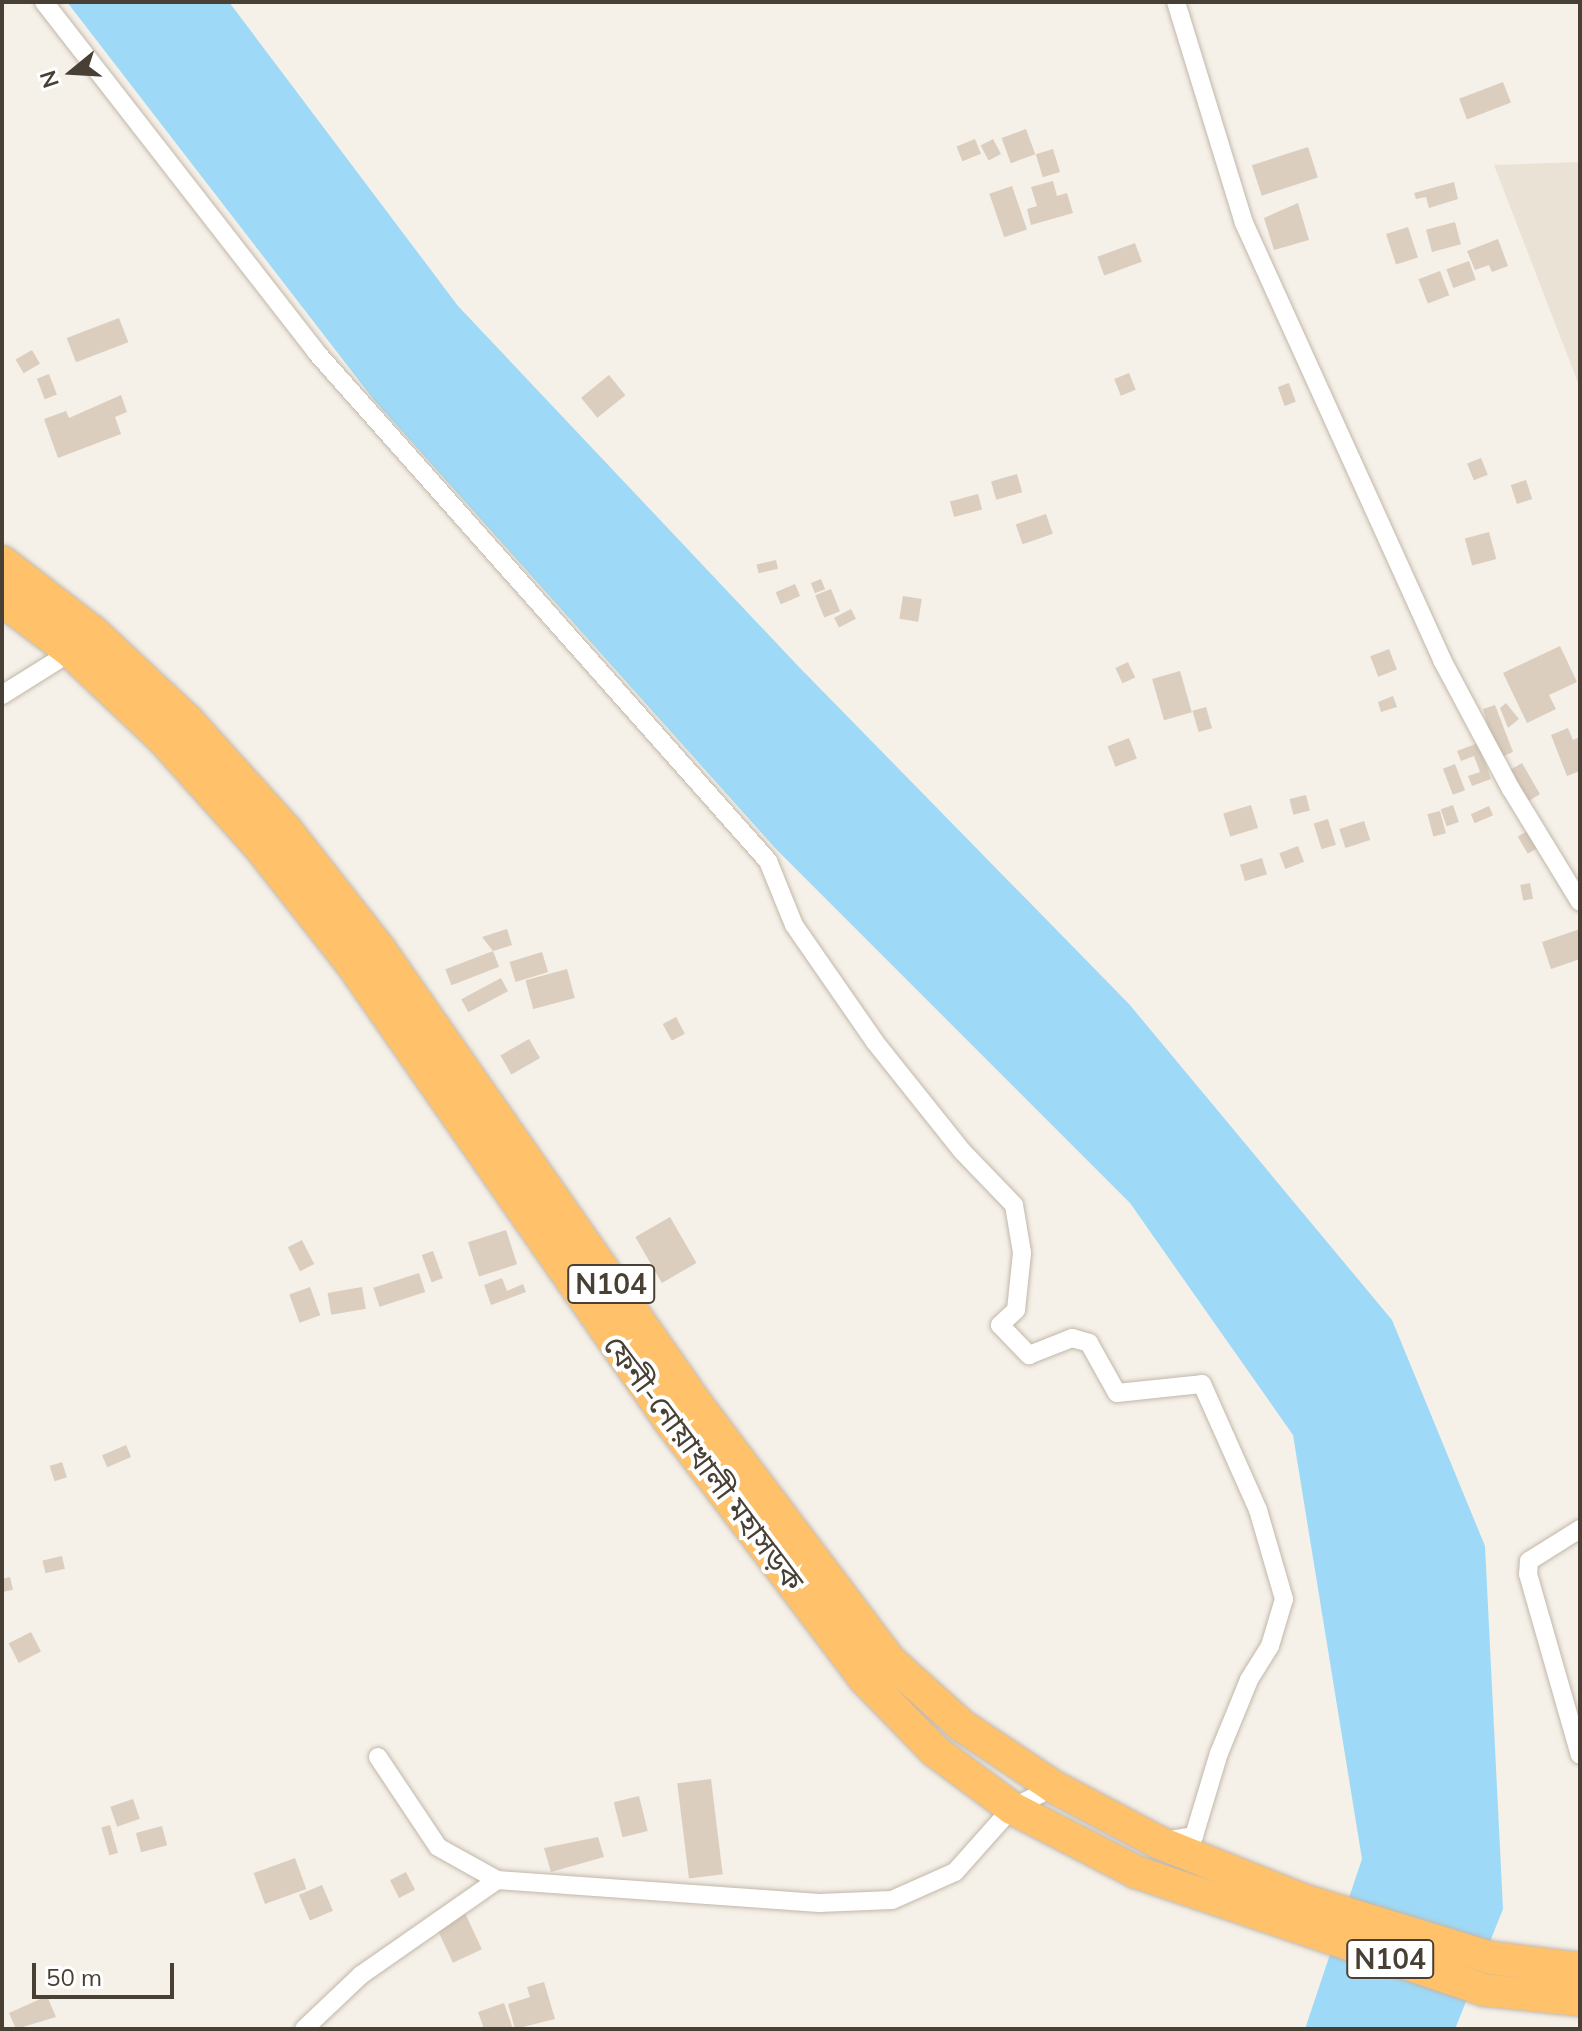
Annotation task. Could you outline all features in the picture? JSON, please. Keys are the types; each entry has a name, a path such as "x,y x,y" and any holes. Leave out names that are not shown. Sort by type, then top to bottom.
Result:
{"highway":[{"name":"ফেনী-নোয়াখালী মহাসড়ক","path":"2,562 105,643 188,721 286,830 380,950 698,1406 890,1661 961,1725 1054,1787 1299,1914 1485,1990 1580,2000"},
{"name":"ফেনী-নোয়াখালী মহাসড়ক","path":"2,600 70,651 174,751 259,846 352,964 669,1420 864,1678 935,1751 1012,1808 1136,1872 1299,1914 1492,1958 1580,1969"}],"street":[{"path":"44,2 316,352 768,861 794,925 875,1042 962,1151 1014,1205 1022,1253 1016,1310 1000,1325 1029,1355 1072,1338 1089,1343 1117,1393 1202,1384 1258,1510 1284,1599 1270,1646 1249,1680 1219,1753 1194,1836 1158,1842"},
{"path":"1176,2 1244,223 1442,660 1511,789 1580,902"},
{"path":"2,695 70,651 105,643"},
{"path":"1580,1529 1529,1561 1528,1574 1580,1755"},
{"path":"378,1757 438,1847 497,1880 819,1903 892,1900 955,1872 1012,1808 1054,1787"},
{"path":"304,2029 361,1975 497,1880"}],"shaded area":[{"path":"1580,162 1580,388 1494,165"}],"water":[{"path":"67,2 229,2 458,306 799,667 1129,1004 1392,1320 1485,1546 1503,1909 1455,2029 1305,2029 1362,1859 1293,1435 1130,1203 775,848 374,400"}],"building":[{"path":"1503,82 1511,103 1467,119 1459,99"},
{"path":"1026,129 1035,154 1011,163 1002,138"},
{"path":"975,139 981,154 962,161 956,146"},
{"path":"993,139 1001,154 989,161 981,146"},
{"path":"1308,147 1318,177 1262,196 1252,165"},
{"path":"1053,149 1060,172 1043,177 1036,154"},
{"path":"1053,181 1057,196 1067,193 1073,213 1031,225 1027,209 1037,206 1031,187"},
{"path":"1454,182 1458,199 1429,208 1426,197 1416,199 1414,193"},
{"path":"1012,186 1027,229 1004,237 989,194"},
{"path":"1298,203 1309,240 1274,250 1264,218"},
{"path":"1455,222 1461,244 1432,252 1426,230"},
{"path":"1408,227 1418,257 1396,265 1386,234"},
{"path":"1498,239 1508,266 1492,272 1489,265 1475,270 1467,251"},
{"path":"1135,243 1142,262 1104,275 1097,257"},
{"path":"1469,261 1476,280 1453,288 1446,269"},
{"path":"1440,271 1449,295 1428,304 1419,279"},
{"path":"119,318 128,342 76,362 67,338"},
{"path":"32,350 40,364 24,373 16,360"},
{"path":"1129,373 1136,390 1121,396 1114,379"},
{"path":"49,374 57,395 45,399 37,379"},
{"path":"609,375 625,395 597,418 581,398"},
{"path":"1289,383 1296,402 1285,406 1278,387"},
{"path":"121,395 127,412 115,417 121,434 58,458 44,419 66,411 69,418"},
{"path":"1481,458 1488,475 1474,480 1467,464"},
{"path":"1017,474 1022,492 996,500 991,481"},
{"path":"1526,480 1532,499 1517,504 1511,485"},
{"path":"978,494 982,509 954,517 950,502"},
{"path":"1046,514 1053,534 1023,544 1016,524"},
{"path":"1489,532 1496,559 1472,566 1465,538"},
{"path":"776,560 778,569 759,573 757,564"},
{"path":"821,579 825,589 815,593 811,583"},
{"path":"795,584 800,596 781,604 776,592"},
{"path":"831,589 840,611 824,618 815,595"},
{"path":"903,596 922,599 918,622 899,619"},
{"path":"851,609 856,619 839,627 834,618"},
{"path":"1560,646 1577,682 1549,695 1556,709 1527,723 1503,673"},
{"path":"1389,649 1397,670 1378,677 1370,656"},
{"path":"1128,662 1135,677 1122,683 1115,668"},
{"path":"1180,671 1192,712 1164,720 1152,679"},
{"path":"1393,696 1397,707 1381,712 1378,702"},
{"path":"1506,703 1519,719 1508,728 1500,708"},
{"path":"1495,705 1513,752 1497,759 1483,709"},
{"path":"1206,707 1212,728 1199,732 1193,711"},
{"path":"1568,728 1573,740 1580,737 1580,771 1567,776 1551,735"},
{"path":"1129,738 1137,759 1115,767 1108,746"},
{"path":"1478,743 1491,779 1472,786 1468,776 1480,772 1474,756 1461,761 1457,751"},
{"path":"1522,763 1540,794 1525,803 1507,772"},
{"path":"1455,764 1465,790 1453,795 1443,769"},
{"path":"1306,795 1310,811 1293,815 1290,799"},
{"path":"1251,805 1258,828 1230,836 1223,813"},
{"path":"1453,805 1459,822 1447,826 1441,809"},
{"path":"1489,806 1493,815 1475,823 1471,814"},
{"path":"1440,811 1446,833 1433,837 1427,814"},
{"path":"1328,819 1336,845 1322,849 1314,823"},
{"path":"1364,821 1370,840 1345,848 1339,829"},
{"path":"1529,830 1539,847 1528,854 1518,836"},
{"path":"1298,846 1304,862 1285,869 1279,853"},
{"path":"1262,858 1267,874 1245,881 1240,865"},
{"path":"1530,883 1533,899 1523,901 1520,885"},
{"path":"507,929 512,945 493,951 482,937"},
{"path":"1580,929 1580,959 1551,969 1542,942"},
{"path":"493,951 499,967 451,985 445,969"},
{"path":"542,952 548,972 516,982 509,962"},
{"path":"567,969 575,998 533,1009 525,980"},
{"path":"501,978 508,991 468,1012 461,999"},
{"path":"676,1017 685,1034 672,1041 663,1024"},
{"path":"529,1039 540,1058 511,1075 500,1056"},
{"path":"670,1217 696,1263 662,1283 635,1237"},
{"path":"506,1230 517,1264 479,1277 468,1242"},
{"path":"302,1240 314,1264 300,1271 288,1247"},
{"path":"433,1251 443,1278 432,1282 422,1255"},
{"path":"419,1273 425,1292 380,1307 373,1288"},
{"path":"502,1278 507,1291 523,1284 526,1292 491,1305 484,1285"},
{"path":"310,1287 320,1315 300,1323 289,1295"},
{"path":"362,1287 366,1309 331,1315 328,1293"},
{"path":"126,1445 131,1457 107,1467 102,1455"},
{"path":"62,1462 67,1477 55,1481 50,1466"},
{"path":"62,1556 65,1569 45,1573 43,1560"},
{"path":"10,1577 13,1590 2,1592 2,1579"},
{"path":"31,1632 41,1652 19,1663 9,1643"},
{"path":"711,1779 723,1874 689,1878 677,1783"},
{"path":"639,1796 648,1831 622,1837 614,1802"},
{"path":"133,1799 140,1819 117,1827 110,1807"},
{"path":"110,1825 118,1853 109,1855 101,1827"},
{"path":"162,1826 167,1845 141,1852 136,1833"},
{"path":"598,1837 604,1857 551,1872 544,1848"},
{"path":"295,1858 306,1889 265,1904 254,1873"},
{"path":"406,1872 415,1890 399,1898 390,1880"},
{"path":"322,1885 333,1911 310,1921 299,1895"},
{"path":"465,1913 482,1949 453,1963 436,1927"},
{"path":"544,1982 555,2019 515,2029 508,2004 530,1997 527,1987"},
{"path":"47,1996 56,2017 16,2029 9,2013"},
{"path":"504,2003 513,2029 484,2029 478,2012"}]}
